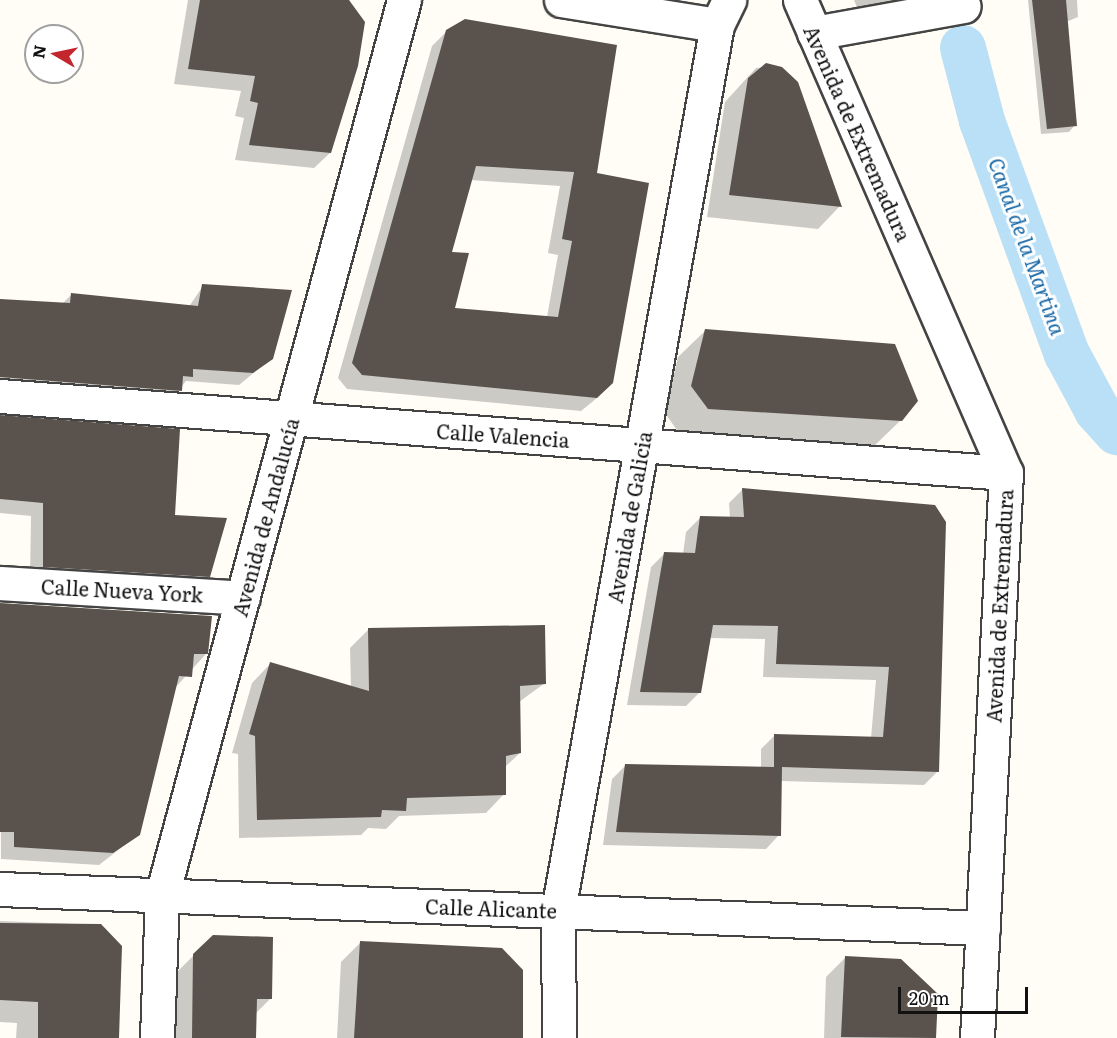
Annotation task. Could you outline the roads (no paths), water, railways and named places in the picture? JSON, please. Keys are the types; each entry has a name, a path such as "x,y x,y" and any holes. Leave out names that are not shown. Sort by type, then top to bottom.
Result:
{"street":[{"name":"Avenida de Andalucía","path":"157,1038 162,895 404,0"},
{"path":"561,0 723,12"},
{"name":"Avenida de Extremadura","path":"800,0 1006,473 977,1038"},
{"path":"814,33 964,6"},
{"name":"Avenida de Galicia","path":"560,1038 558,911 723,12"},
{"name":"Calle Valencia","path":"0,396 1006,473"},
{"name":"Calle Nueva York","path":"0,583 243,598"},
{"name":"Calle Alicante","path":"0,889 983,928"}],"waterway":[{"name":"Canal de la Martina","path":"963,48 982,121 1067,354 1097,410 1117,432"}]}
